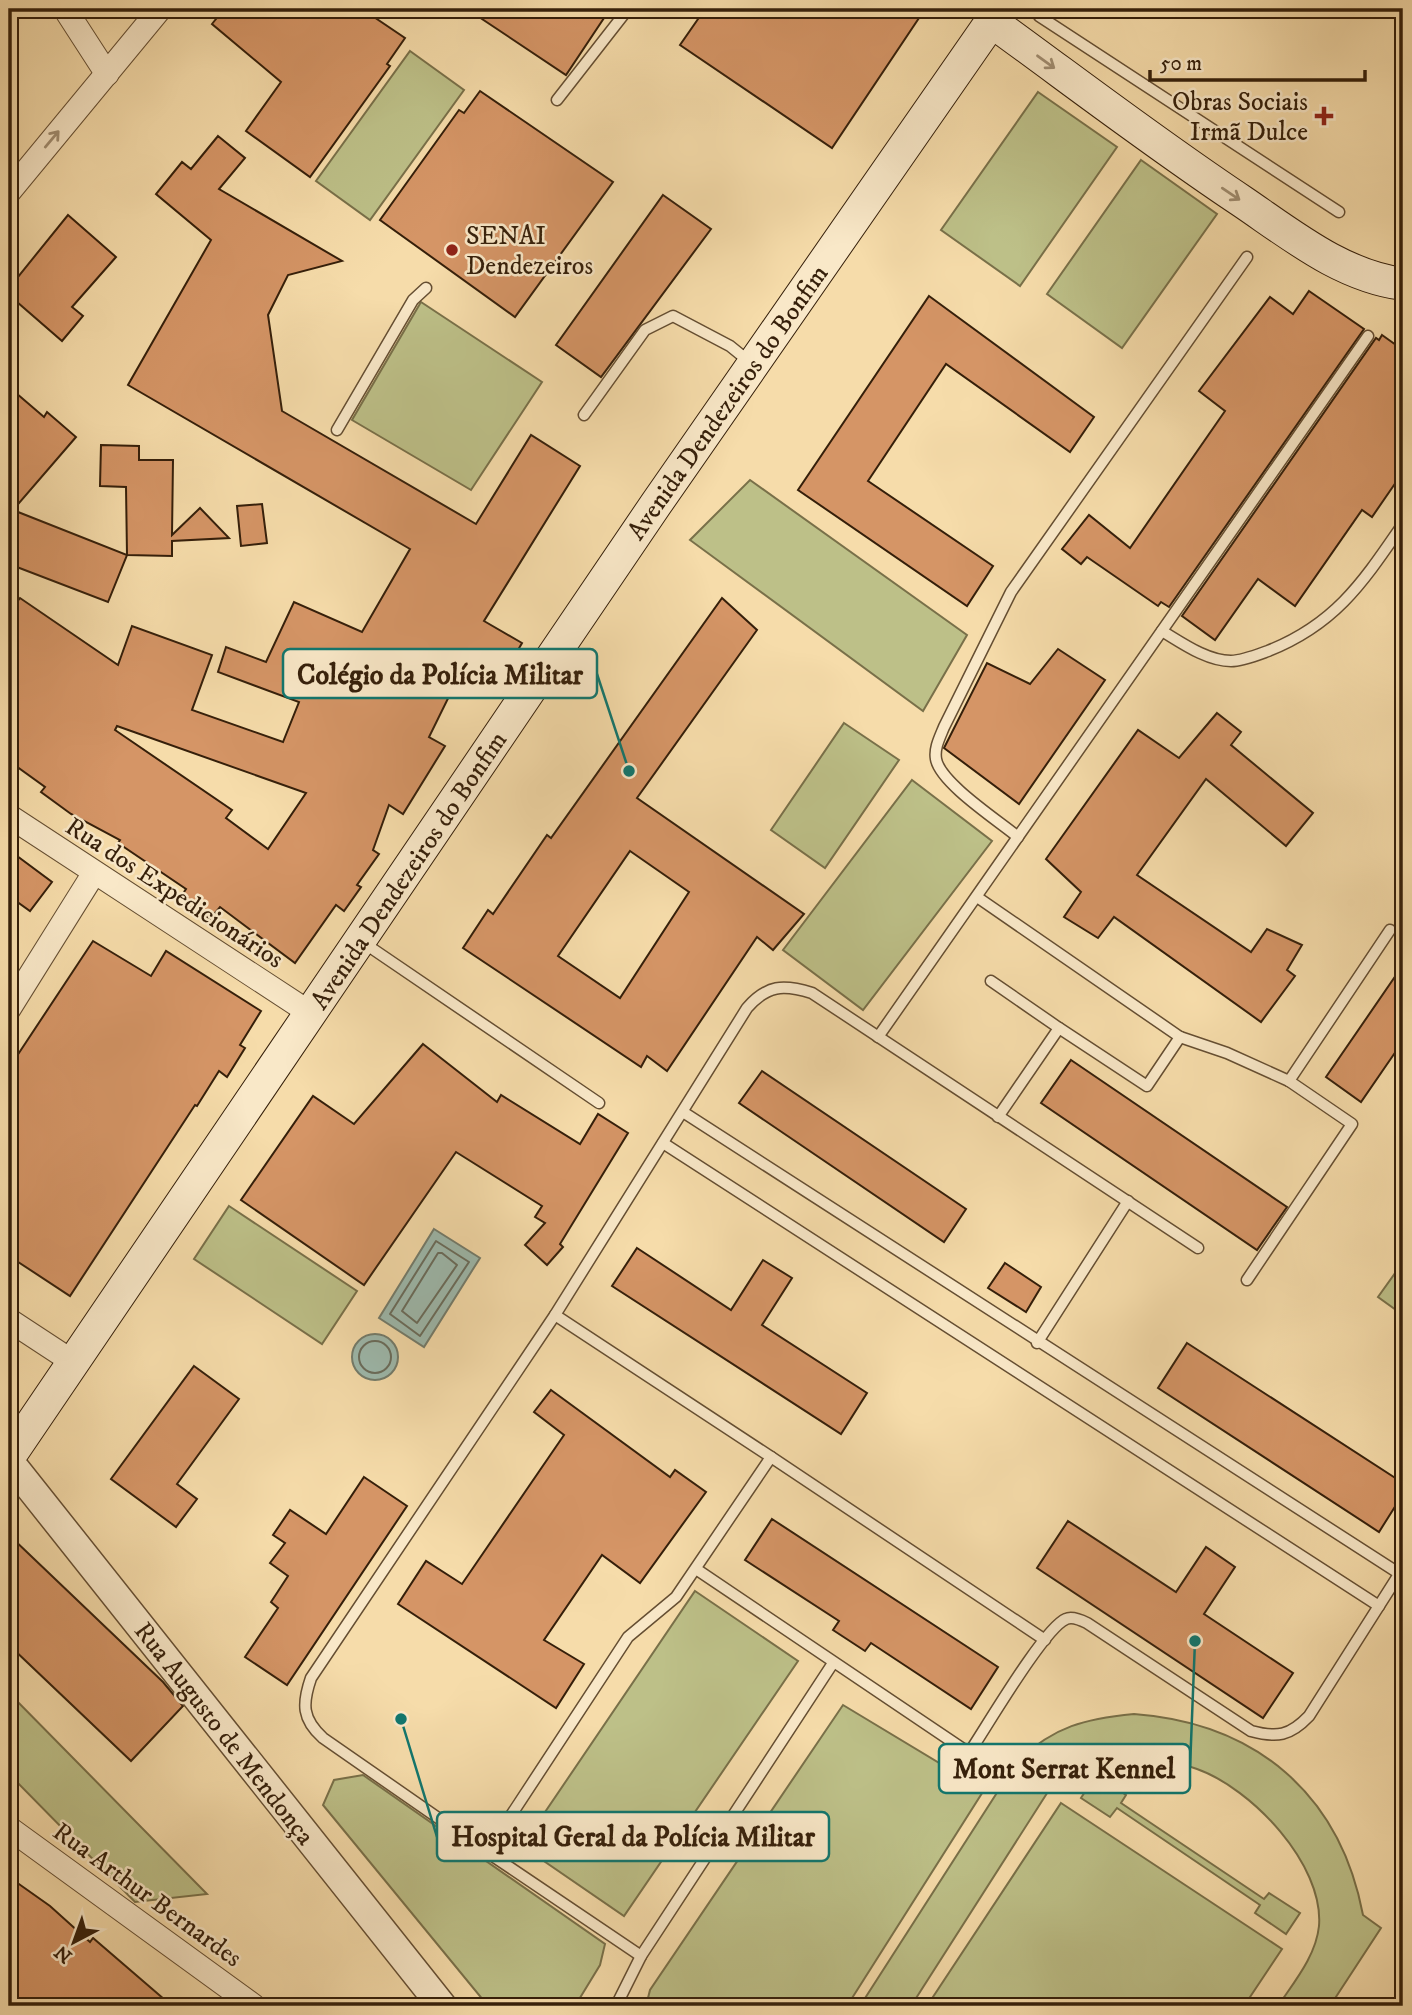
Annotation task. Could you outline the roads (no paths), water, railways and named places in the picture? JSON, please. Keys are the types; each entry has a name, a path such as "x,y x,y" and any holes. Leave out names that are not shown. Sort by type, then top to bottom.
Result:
{"main road":[{"path":"996,15 1180,160 1329,260 1379,281 1403,284"},
{"name":"Avenida Dendezeiros do Bonfim","path":"9,1459 310,1013 996,15"}],"street":[{"path":"65,9 107,74"},
{"path":"9,192 160,9"},
{"name":"Rua dos Expedicionários","path":"9,816 310,1013"},
{"path":"9,1009 94,873"},
{"path":"9,1320 73,1362"},
{"name":"Rua Augusto de Mendonça","path":"9,1459 442,2006"},
{"name":"Rua Arthur Bernardes","path":"9,1828 254,2006"}],"lane":[{"path":"557,100 628,9"},
{"path":"1037,9 1040,16 1339,212"},
{"path":"1018,837 946,778 936,761 936,749 944,727 1012,592 1247,257"},
{"path":"337,430 413,300 426,288"},
{"path":"584,415 645,330 673,316 730,346 753,365"},
{"path":"878,1037 1368,336"},
{"path":"1162,631 1203,654 1231,661 1291,642 1323,624 1362,583 1403,524"},
{"path":"976,897 1180,1037 1227,1053 1289,1081 1352,1124 1247,1280"},
{"path":"1289,1081 1390,930"},
{"path":"360,940 599,1103"},
{"path":"991,981 1147,1086 1180,1037"},
{"path":"640,1956 323,1738 308,1721 303,1700 311,1678 555,1315 747,1008 759,994 773,987 792,987 812,993 1198,1248"},
{"path":"999,1117 1059,1028"},
{"path":"683,1112 1037,1343 1401,1571 1309,1716 1297,1728 1283,1736 1251,1731 1087,1623 1065,1619 1045,1640 970,1753 696,1569"},
{"path":"663,1143 1379,1606"},
{"path":"1037,1343 1128,1201"},
{"path":"555,1315 1045,1640"},
{"path":"487,1852 628,1637 660,1614 696,1569 771,1457"},
{"path":"616,2006 640,1956 834,1663"}],"water":[{"path":"434,1229 480,1258 424,1347 379,1318"},
{"path":"375,1334 392,1340 398,1357 392,1374 375,1380 358,1374 352,1357 358,1340"}],"place":[{"name":"Obras Sociais Irmã Dulce","path":"1324,116"},
{"name":"SENAI Dendezeiros","path":"452,250"},
{"name":"Colégio da Polícia Militar","path":"629,771"},
{"name":"Mont Serrat Kennel","path":"1195,1641"},
{"name":"Hospital Geral da Polícia Militar","path":"401,1719"}]}
